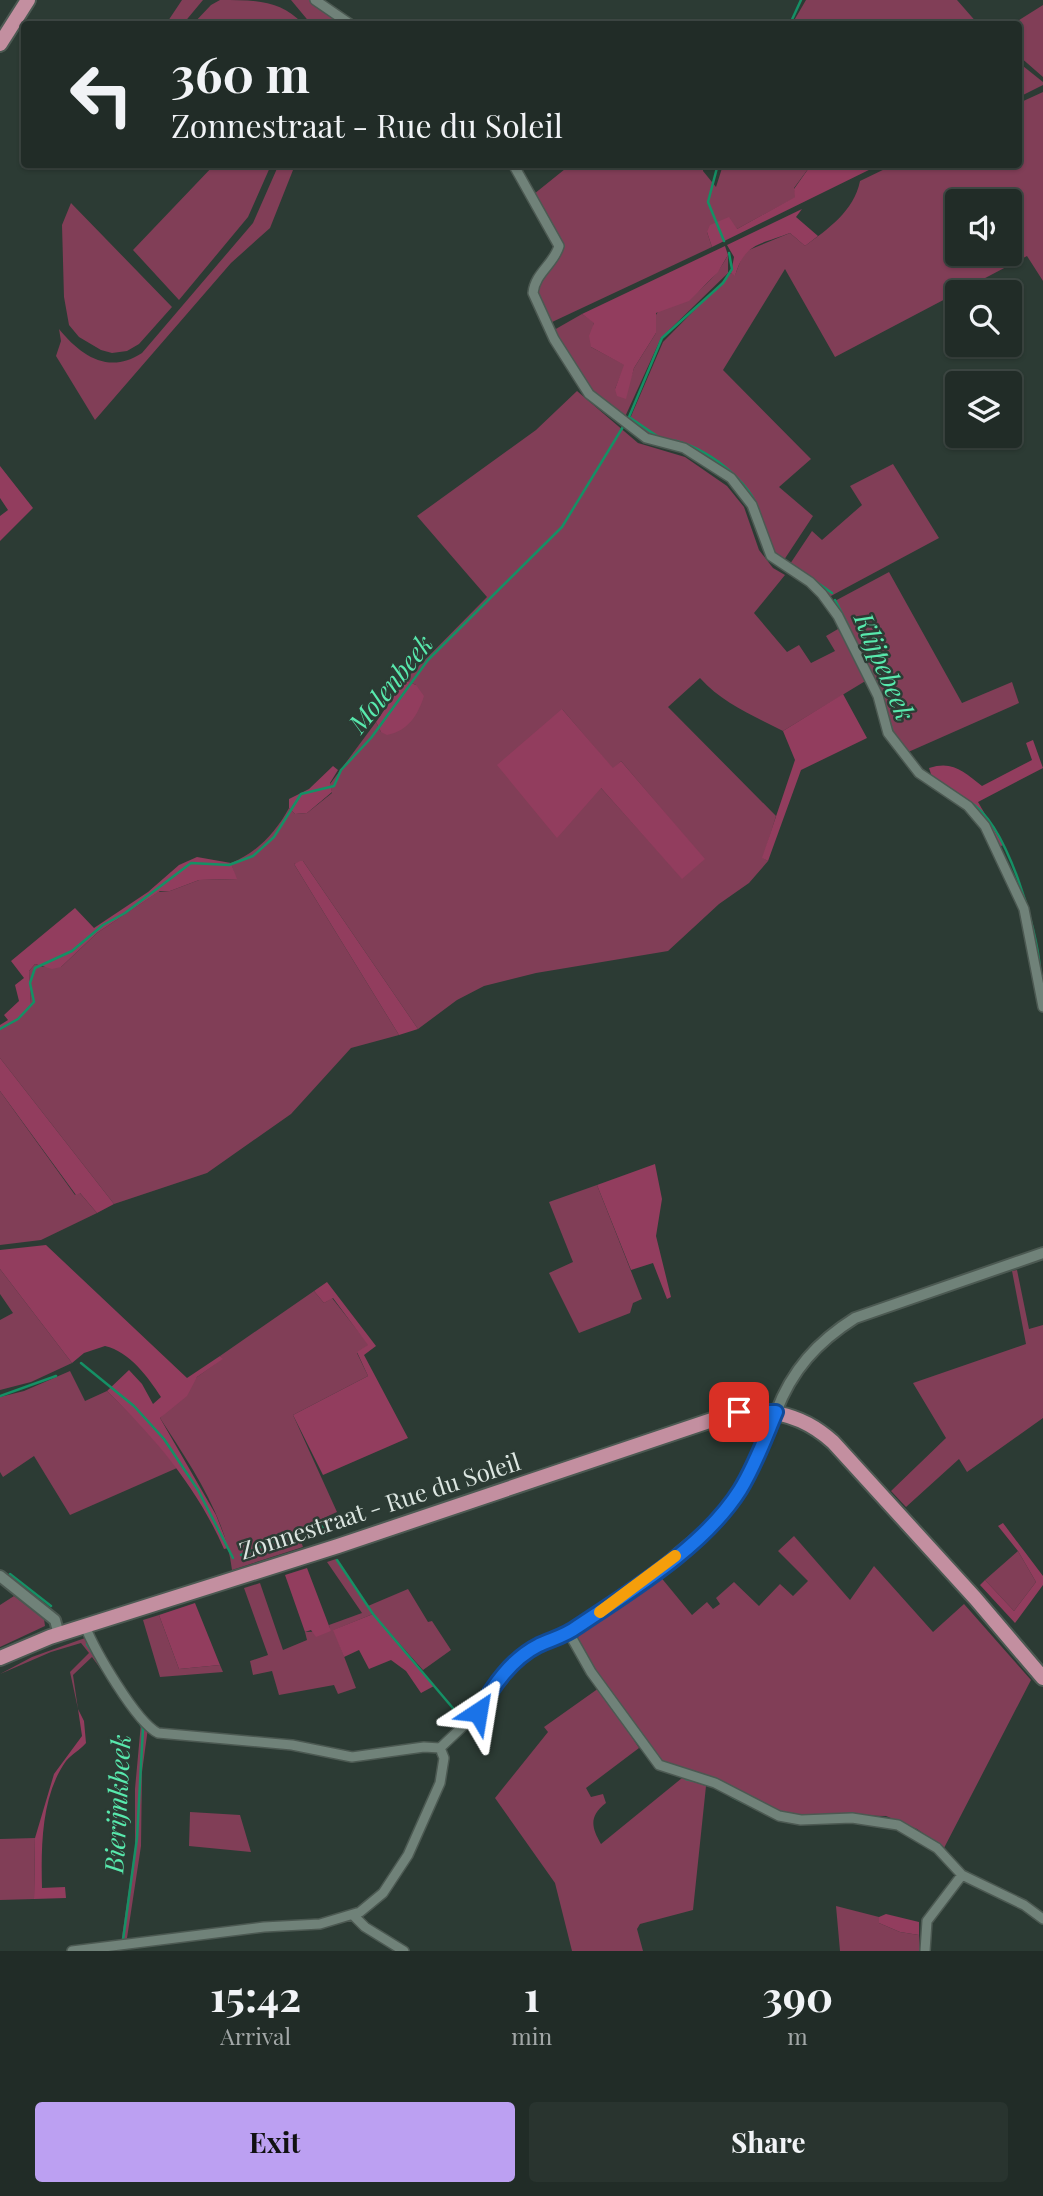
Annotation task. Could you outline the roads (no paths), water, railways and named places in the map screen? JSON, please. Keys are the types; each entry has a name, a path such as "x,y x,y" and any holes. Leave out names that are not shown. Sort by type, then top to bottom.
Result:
{"main road":[{"path":"0,44 28,0"},
{"name":"Zonnestraat - Rue du Soleil","path":"0,1658 85,1626 365,1537 718,1418 749,1411 776,1412"},
{"path":"776,1412 812,1425 833,1442 960,1581 1043,1678"}],"street":[{"path":"315,0 346,21"},
{"path":"515,168 559,246 536,282 535,300 582,387 650,440 693,452 732,478 752,505 771,556 810,582 822,594 838,616 878,696 888,733 919,774 968,806 985,825 1024,909 1043,1007"},
{"path":"85,1626 126,1697 148,1726 158,1733 292,1745 352,1757 424,1747 440,1748 478,1712 504,1673 515,1662 537,1646 569,1633 648,1579 719,1518 741,1489 787,1384 804,1360 829,1335 855,1318 1043,1253"},
{"path":"0,1576 55,1620 59,1635"},
{"path":"569,1633 591,1672 659,1765 715,1783 779,1816 801,1820 852,1818 898,1825 937,1848 962,1874 1024,1905 1043,1919"},
{"path":"72,1951 264,1927 320,1924 353,1915 383,1893 408,1855 440,1783 444,1758 440,1748"},
{"path":"925,1951 927,1921 962,1874"},
{"path":"353,1915 365,1927 404,1951"}],"waterway":[{"name":"Molenbeek","path":"791,21 801,0"},
{"name":"Molenbeek","path":"717,168 708,202 724,241"},
{"name":"Molenbeek","path":"0,1029 18,1019 34,1002 30,983 35,968 72,951 103,925 125,913 191,863 229,865 253,856 274,837 301,794 334,786 341,770 371,738 428,660 562,527 629,417 662,338 723,283 732,269 729,253"},
{"name":"Klijpebeek","path":"629,417 657,436"},
{"name":"Klijpebeek","path":"670,440 697,449 725,467 748,490 760,515"},
{"name":"Klijpebeek","path":"792,565 832,593"},
{"name":"Klijpebeek","path":"835,600 849,627"},
{"name":"Klijpebeek","path":"880,690 893,733"},
{"name":"Klijpebeek","path":"970,802 984,814 1008,854 1033,929 1040,969"},
{"path":"81,1363 134,1406 164,1439 198,1490 233,1558"},
{"path":"0,1396 56,1376"},
{"path":"241,1555 319,1523 327,1534"},
{"path":"337,1560 373,1614 463,1720"},
{"name":"Bierijnkbeek","path":"10,1574 51,1606"},
{"name":"Bierijnkbeek","path":"87,1644 98,1661"},
{"name":"Bierijnkbeek","path":"123,1940 137,1838 143,1728 137,1719"},
{"path":"686,1779 694,1781"},
{"path":"732,1797 779,1820"}]}
